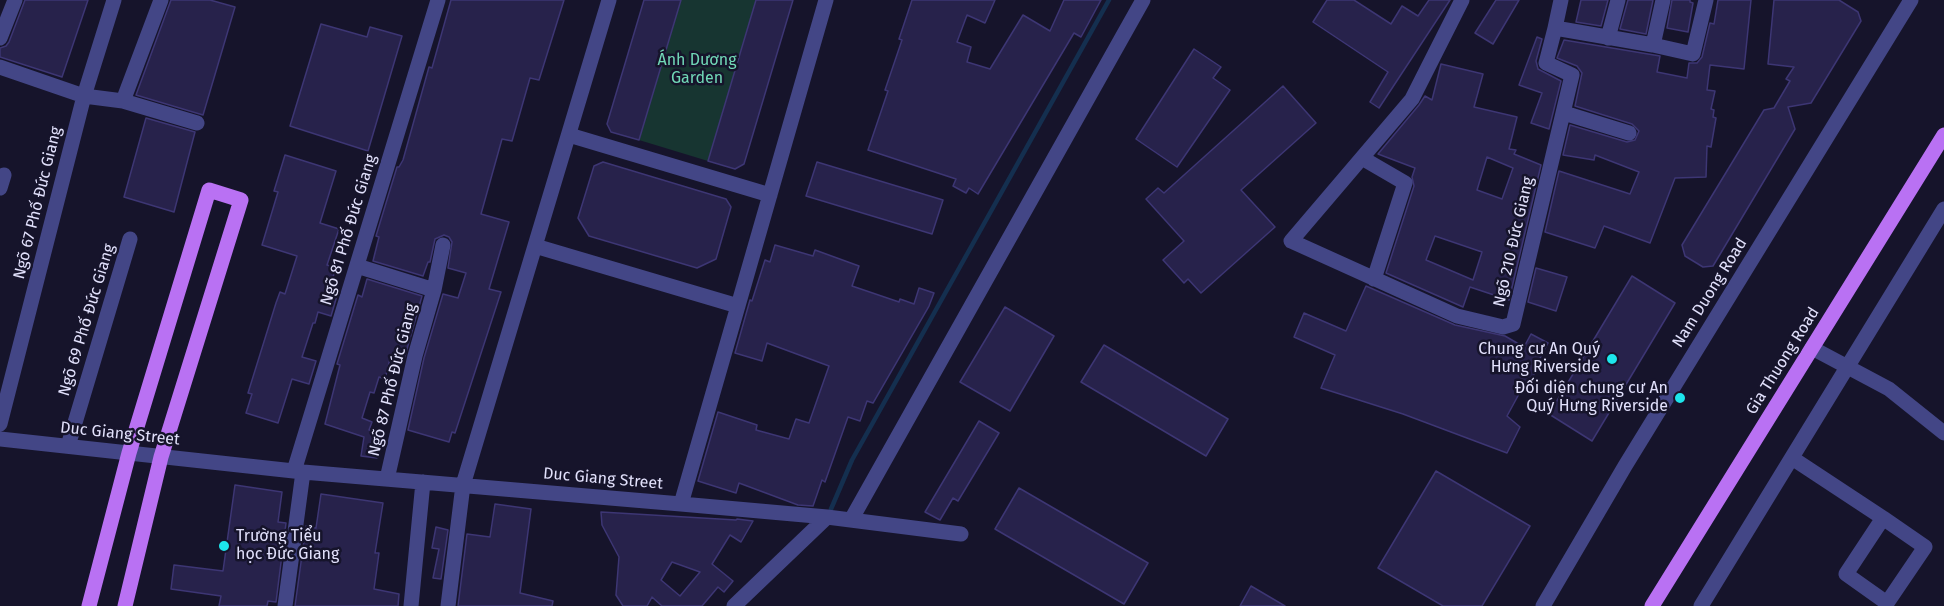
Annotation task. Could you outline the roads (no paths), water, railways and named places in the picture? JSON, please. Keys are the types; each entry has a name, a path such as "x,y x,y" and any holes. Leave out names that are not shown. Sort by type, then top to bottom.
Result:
{"main road":[{"name":"Gia Thuong Road","path":"1652,606 1944,135"},
{"path":"89,606 129,453 209,190 241,200 161,457 125,606"}],"street":[{"path":"0,38 15,0"},
{"name":"Ngõ 67 Phố Đức Giang","path":"0,424 84,96 114,0"},
{"path":"123,101 161,0"},
{"name":"Ngõ 81 Phố Đức Giang","path":"285,606 299,471 357,266 438,0"},
{"path":"448,606 463,485 609,0"},
{"name":"Duc Giang Street","path":"0,439 299,471 681,504 826,0"},
{"path":"851,520 1143,0"},
{"name":"Ngõ 210 Đức Giang","path":"1462,0 1412,99 1291,241 1457,316 1503,327 1513,324 1572,75 1546,63 1555,28"},
{"path":"1561,0 1555,28 1693,54 1707,0"},
{"path":"1608,38 1618,0"},
{"path":"1653,45 1663,0"},
{"name":"Nam Duong Road","path":"1543,606 1631,456 1911,0"},
{"path":"0,67 84,96 123,101 198,123"},
{"path":"1564,113 1629,133"},
{"path":"569,135 770,195"},
{"path":"1362,158 1405,183 1374,279"},
{"path":"1701,606 1944,209"},
{"name":"Ngõ 69 Phố Đức Giang","path":"68,446 130,238"},
{"name":"Ngõ 87 Phố Đức Giang","path":"387,479 434,290 442,245"},
{"path":"535,246 738,306"},
{"path":"357,266 434,290"},
{"path":"1812,348 1889,389 1944,433"},
{"path":"1792,458 1883,518 1925,548 1887,603 1846,574 1883,518"},
{"path":"411,606 423,482"},
{"path":"681,504 827,517 961,534"},
{"path":"735,606 827,517"}],"waterway":[{"path":"831,509 852,460 1109,0"}],"place":[{"name":"Chung cư An Quý Hưng Riverside","path":"1612,359"},
{"name":"Đối diện chung cư An Quý Hưng Riverside","path":"1680,398"},
{"name":"Trường Tiểu học Đức Giang","path":"224,546"}],"park label":[{"name":"Ánh Dương Garden","path":"697,70"}]}
